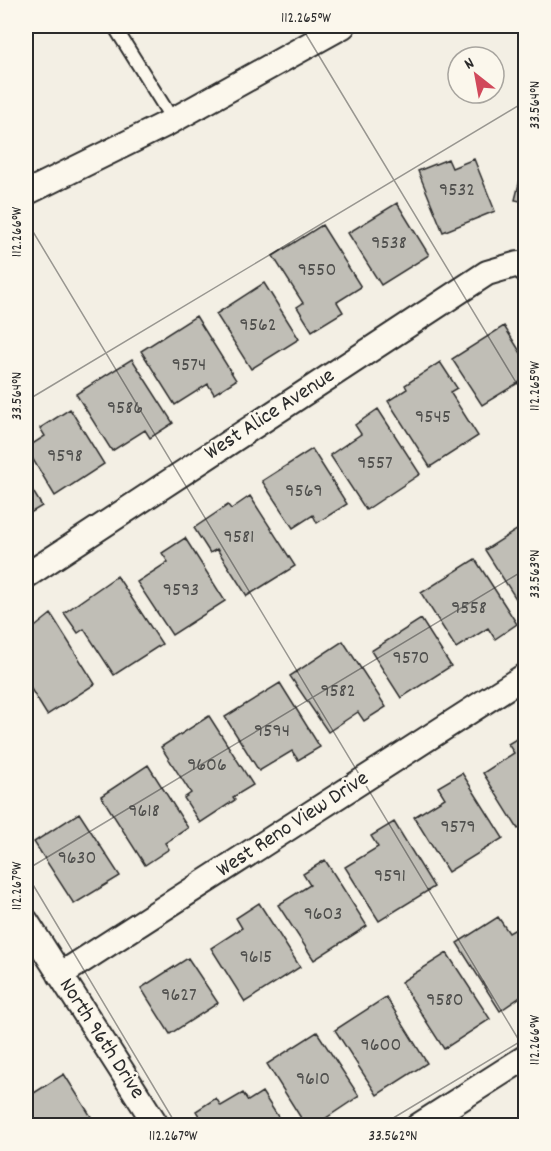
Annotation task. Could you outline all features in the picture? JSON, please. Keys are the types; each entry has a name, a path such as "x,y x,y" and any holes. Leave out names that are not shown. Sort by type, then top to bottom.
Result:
{"street":[{"path":"26,193 288,58 339,26"},
{"name":"West Alice Avenue","path":"26,576 487,273 522,267"},
{"name":"West Reno View Drive","path":"60,975 525,675"},
{"name":"North 96th Drive","path":"26,921 157,1125"},
{"path":"433,1121 525,1057"}],"lane":[{"path":"114,26 172,119"}],"building":[{"path":"526,155 526,202 515,200"},
{"path":"448,159 452,168 474,159 495,211 443,232 418,171"},
{"path":"397,203 429,255 381,285 348,233"},
{"path":"322,225 361,287 337,302 343,312 312,331 297,307 303,303 273,256"},
{"path":"264,283 299,339 251,369 216,314"},
{"path":"196,316 236,380 214,394 208,384 175,405 141,351"},
{"path":"504,326 526,361 526,378 482,405 452,359"},
{"path":"132,359 173,423 150,438 145,430 112,451 76,394"},
{"path":"440,362 457,388 450,392 478,436 430,467 388,401 407,389 405,385"},
{"path":"70,409 104,464 55,496 26,448 45,436 40,428"},
{"path":"378,409 420,474 366,510 330,455 361,434 355,425"},
{"path":"312,449 347,504 317,523 313,515 293,528 262,481"},
{"path":"26,480 42,506 27,515 26,513"},
{"path":"250,496 295,566 247,596 217,549 210,553 194,528 228,505 231,509"},
{"path":"526,524 526,601 520,605 485,550"},
{"path":"185,538 225,601 172,635 137,582 168,562 162,553"},
{"path":"475,559 517,624 495,639 488,628 456,648 421,593"},
{"path":"117,576 162,644 114,675 84,629 78,633 64,613"},
{"path":"51,614 95,684 47,715 26,681 26,634"},
{"path":"421,619 451,666 401,698 371,651"},
{"path":"343,641 386,707 364,721 358,712 328,732 290,676"},
{"path":"280,683 320,747 298,760 292,751 259,771 225,717"},
{"path":"209,716 253,785 233,797 235,800 200,823 184,798 191,793 161,747"},
{"path":"526,733 526,824 518,829 483,773 514,753 508,744"},
{"path":"148,765 188,828 165,843 169,849 145,865 101,796"},
{"path":"462,773 503,838 448,872 414,817 445,798 438,787"},
{"path":"79,813 120,876 74,904 34,842"},
{"path":"394,822 434,887 379,921 345,867 378,847 371,836"},
{"path":"325,860 367,926 314,960 278,905 310,885 303,874"},
{"path":"259,903 300,967 245,1002 211,948 242,928 236,918"},
{"path":"498,917 509,933 521,926 526,933 526,993 500,1011 457,943"},
{"path":"447,953 490,1019 444,1049 401,982"},
{"path":"188,958 218,1003 170,1034 141,988"},
{"path":"386,997 427,1063 377,1095 335,1030"},
{"path":"317,1032 359,1096 314,1126 306,1126 267,1064"},
{"path":"64,1074 97,1126 26,1126 26,1098"},
{"path":"262,1092 284,1126 205,1126 196,1111 216,1098 221,1106 243,1093 248,1101"}]}
